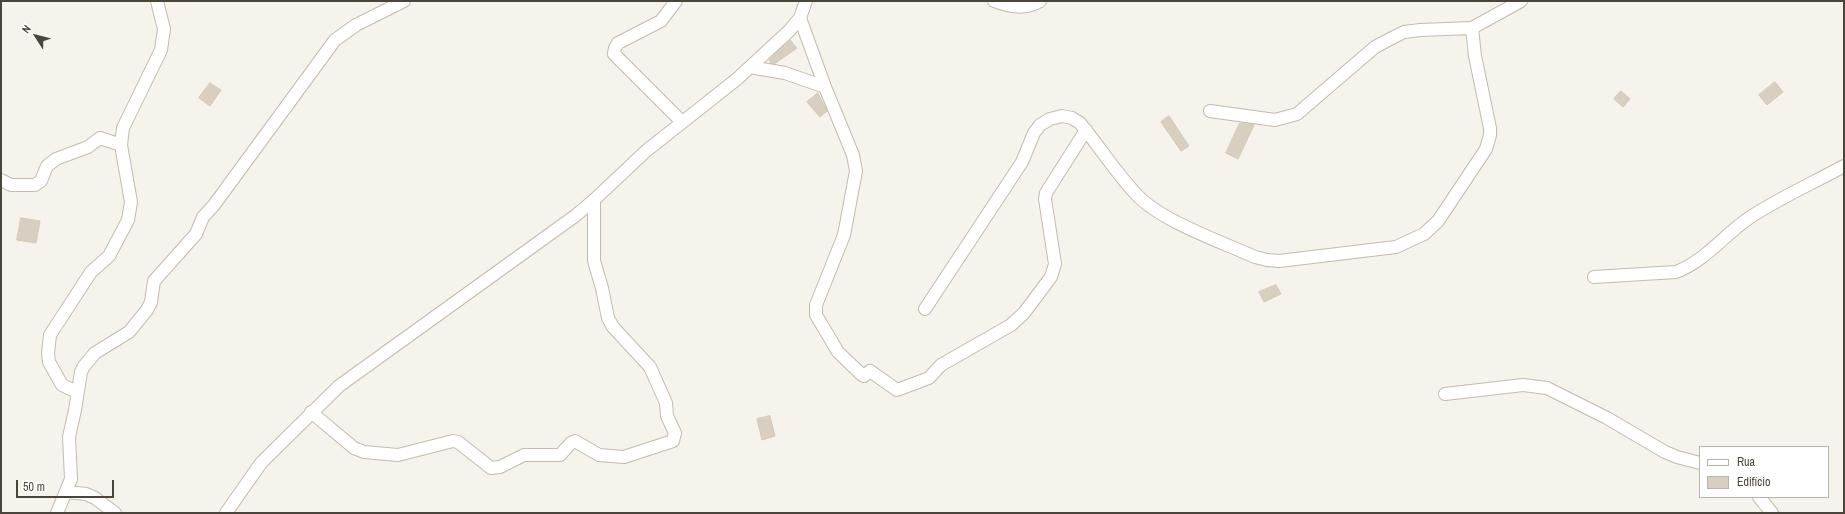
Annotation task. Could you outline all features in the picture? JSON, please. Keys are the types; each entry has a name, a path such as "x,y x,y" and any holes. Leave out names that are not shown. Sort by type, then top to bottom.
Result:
{"street":[{"path":"77,392 62,385 54,374 49,362 48,353 50,335 90,272 110,256 128,220 131,202 121,145 123,128 161,50 164,29 157,1"},
{"path":"58,513 71,479 69,437 81,372 89,359 95,353 125,336 147,310 156,278 196,234 203,217 228,187 335,40 356,25 404,1"},
{"path":"676,1 661,21 618,43 614,54 681,122"},
{"path":"226,513 261,463 339,386 575,216 594,200 626,168 750,67 789,31 800,18 806,1"},
{"path":"994,1 1022,8 1040,1"},
{"path":"1210,111 1274,120 1286,118 1297,114 1375,48 1404,32 1472,28 1521,1"},
{"path":"800,18 825,87 853,154 856,171 844,235 816,305 816,315 838,352 862,375 864,376 870,371 897,390 929,378 942,365 1011,325 1024,313 1051,277 1055,264 1045,199 1046,193 1086,130"},
{"path":"925,309 1022,162 1034,133 1040,125 1050,119 1062,116 1072,118 1080,123 1137,196 1149,206 1172,220 1255,257 1279,261 1396,247 1424,234 1438,221 1486,149 1488,142 1490,128 1475,56 1472,28"},
{"path":"750,67 785,73 825,87"},
{"path":"1,180 11,185 35,185 41,181 47,166 56,159 88,147 100,138 121,145"},
{"path":"1594,277 1676,272 1687,268 1749,218 1844,166"},
{"path":"311,412 358,451 398,455 453,441 458,442 491,468 500,467 524,455 560,455 575,441 599,455 624,457 634,455 673,441 675,433 667,416 666,403 650,368 613,327 608,318 602,288 594,261 594,200"},
{"path":"1445,394 1523,385 1547,388 1607,418 1665,452 1699,464"},
{"path":"67,492 86,494 96,498 115,513"},
{"path":"1760,498 1772,513"}],"building":[{"path":"790,40 797,48 774,64 771,63 769,60"},
{"path":"1775,82 1783,92 1767,105 1759,95"},
{"path":"210,83 221,90 210,106 199,98"},
{"path":"1621,91 1630,99 1623,107 1614,99"},
{"path":"818,93 827,111 820,117 807,102"},
{"path":"1169,116 1189,146 1181,151 1161,122"},
{"path":"1240,123 1254,125 1238,159 1226,153"},
{"path":"21,218 40,221 36,243 17,240"},
{"path":"1276,285 1281,294 1264,302 1259,292"},
{"path":"770,416 775,436 762,440 757,419"}]}
